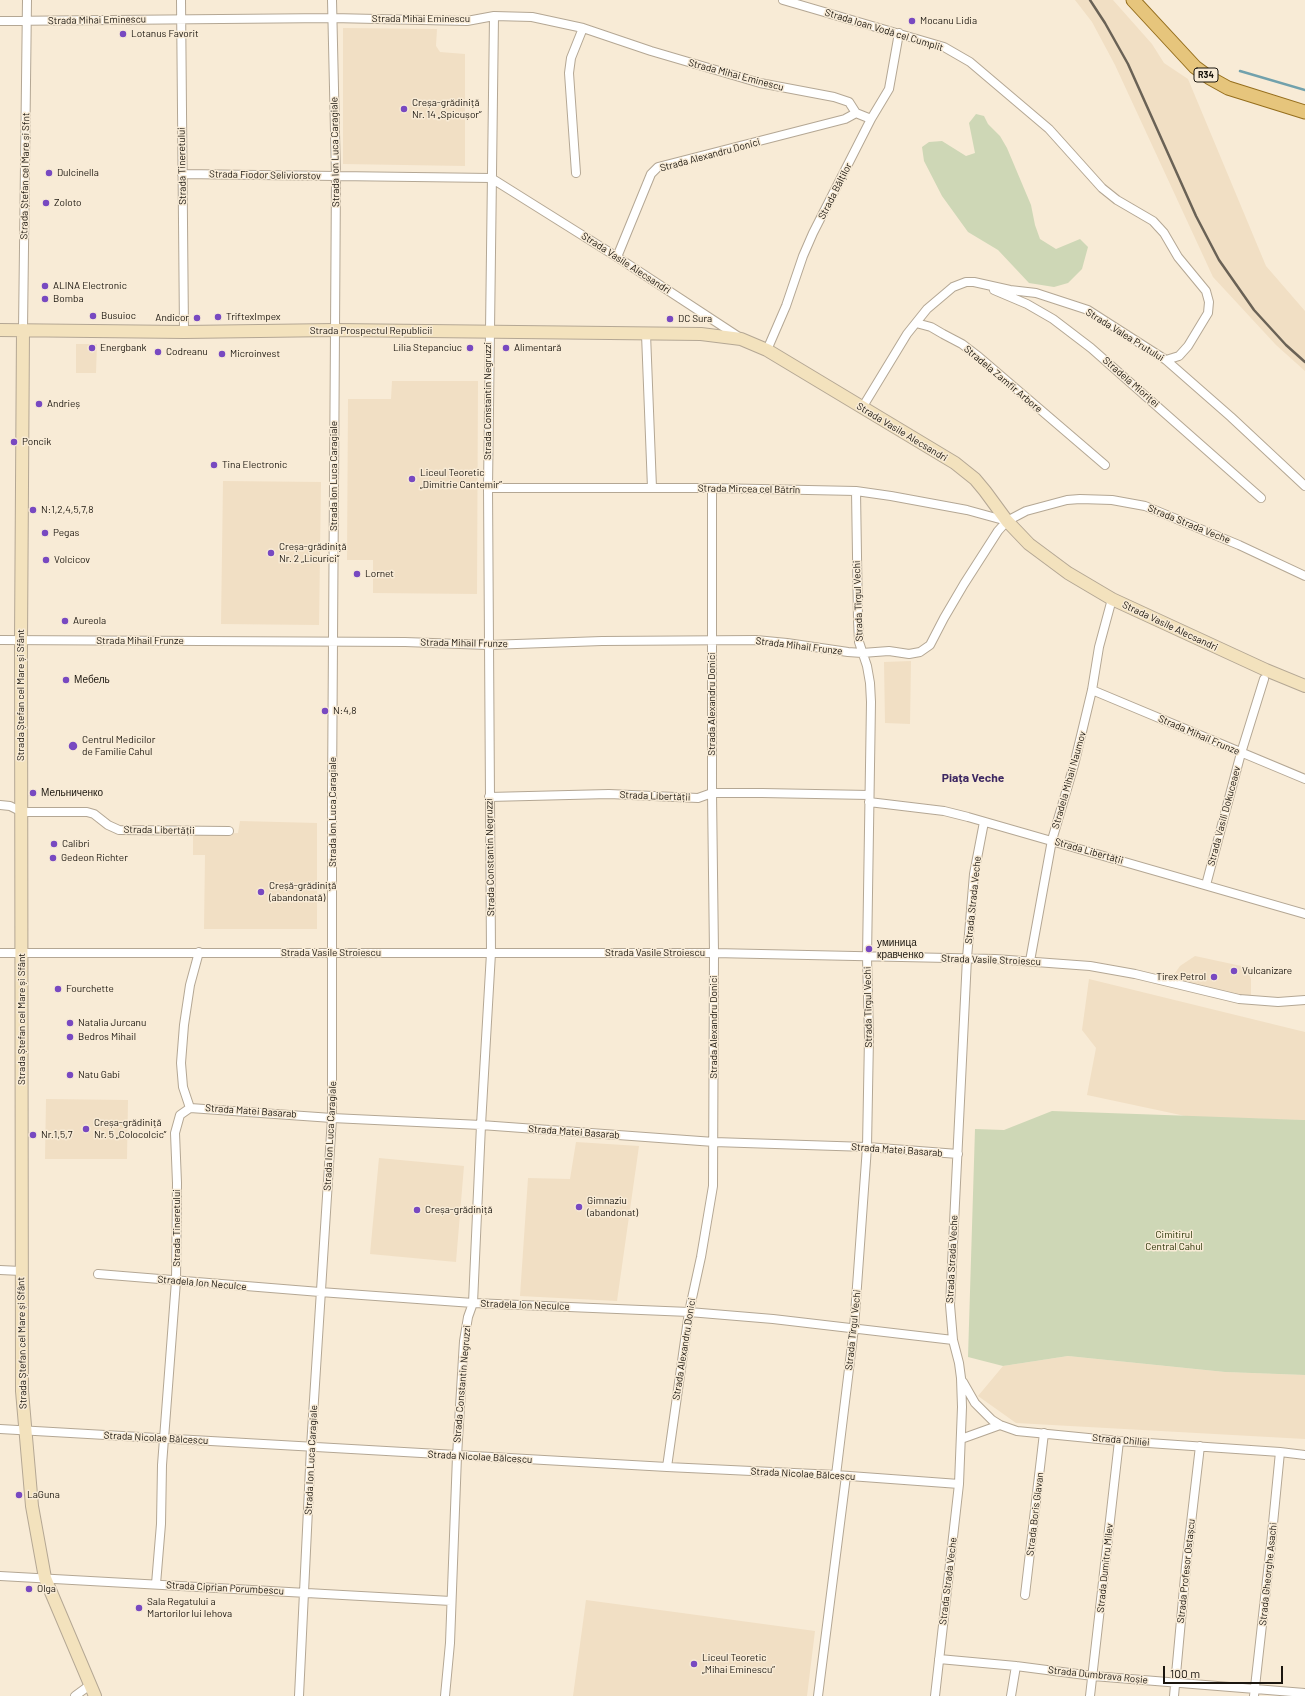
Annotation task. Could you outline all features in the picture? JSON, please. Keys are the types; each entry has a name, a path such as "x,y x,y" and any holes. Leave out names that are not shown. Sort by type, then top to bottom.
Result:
{"main road":[{"name":"R34","path":"1132,0 1195,67 1210,78 1228,88 1305,112"},
{"name":"Strada Prospectul Republicii","path":"0,330 184,332 335,330 712,335 741,339"},
{"name":"Strada Ștefan cel Mare și Sfânt","path":"23,330 21,640 21,1271 22,1391 24,1431 32,1506 46,1578 92,1691"},
{"name":"Strada Vasile Alecsandri","path":"741,339 767,350 964,471 986,491 1007,521 1029,544 1068,573 1112,599 1266,670 1305,686"}],"street":[{"path":"27,0 27,21"},
{"name":"Strada Tineretului","path":"181,0 184,332"},
{"name":"Strada Ion Luca Caragiale","path":"299,1696 311,1447 332,1118 332,794 336,176 332,0"},
{"name":"Strada Ioan Vodă cel Cumplit","path":"783,0 944,47 970,62 1049,129 1102,188 1117,200 1153,221 1164,233 1178,257 1206,291 1209,302 1208,313 1188,346 1179,356 1166,360"},
{"name":"Strada Mihai Eminescu","path":"0,21 332,18 467,21 494,16 532,18 583,28 651,51 752,80 834,97 849,102 856,113 871,119"},
{"name":"Strada Constantin Negruzzi","path":"445,1696 450,1643 450,1600 464,1341 468,1317 473,1303 491,953 488,488 494,16"},
{"name":"Strada Ștefan cel Mare și Sfnt","path":"23,330 27,21"},
{"path":"576,173 569,73 571,58 583,28"},
{"name":"Strada Bălților","path":"767,350 786,306 808,245 871,119 889,89 899,33"},
{"name":"Strada Alexandru Donici","path":"617,257 651,174 658,167 845,120 856,113"},
{"name":"Strada Fiodor Seliviorstov","path":"182,174 491,178"},
{"name":"Strada Vasile Alecsandri","path":"491,178 617,257 741,339"},
{"name":"Strada Valea Prutului","path":"916,323 927,309 953,287 966,282 1036,294 1088,310 1166,360 1231,417 1305,486"},
{"name":"Stradela Mioriței","path":"989,286 996,291 1027,304 1053,319 1092,348 1261,498"},
{"path":"862,408 907,334 916,323"},
{"name":"Stradela Zamfir Arbore","path":"916,323 931,327 962,344 1105,465"},
{"path":"646,334 652,488"},
{"name":"Strada Mircea cel Bătrîn","path":"488,488 712,488 856,491 960,508 1007,521"},
{"name":"Strada Alexandru Donici","path":"666,1467 689,1312 701,1257 713,1186 714,953 712,793 712,488"},
{"name":"Strada Tîrgul Vechi","path":"836,1474 854,1328 867,1147 869,1038 867,957 870,683 867,666 862,653 858,620 856,491"},
{"name":"Strada Strada Veche","path":"926,649 935,638 944,618 998,531 1007,521 1026,511 1067,500 1112,500 1145,506 1239,545 1305,576"},
{"name":"Stradela Mihail Naumov","path":"1030,961 1052,840 1074,765 1112,599"},
{"name":"Strada Mihail Frunze","path":"0,640 334,643 405,642 488,645 602,641 713,640 787,643 862,653 889,651 909,654 926,649"},
{"name":"Strada Vasili Dokuceaev","path":"1206,886 1241,753 1264,679"},
{"name":"Strada Mihail Frunze","path":"1092,690 1305,779"},
{"name":"Strada Libertății","path":"489,797 609,794 698,798 712,793 762,793 869,799 944,811 1052,840 1305,914"},
{"name":"Strada Libertății","path":"0,804 10,806 22,812 87,812 94,814 119,830 229,830"},
{"name":"Strada Strada Veche","path":"935,1696 959,1484 962,1378 960,1363 952,1340 950,1306 966,958 974,874 984,822"},
{"path":"190,1108 183,1087 181,1064 184,1025 190,984 199,952"},
{"name":"Strada Vasile Stroiescu","path":"0,953 714,953 966,958 1090,966 1135,974 1239,999 1278,1002 1305,1000"},
{"name":"Strada Tineretului","path":"156,1584 176,1281 177,1183 175,1133 180,1115 190,1108"},
{"name":"Strada Matei Basarab","path":"190,1108 332,1118 481,1125 714,1142 867,1147 958,1154"},
{"path":"0,1270 21,1271"},
{"name":"Stradela Ion Neculce","path":"98,1274 473,1303 689,1312 773,1319 952,1340"},
{"name":"Strada Chiliei","path":"962,1378 975,1403 992,1420 1000,1425 1017,1431 1119,1441 1280,1452 1305,1456"},
{"path":"961,1439 1000,1425"},
{"name":"Strada Nicolae Bălcescu","path":"0,1429 457,1456 836,1474 959,1484"},
{"name":"Strada Boris Glavan","path":"1026,1595 1044,1433"},
{"name":"Strada Dumitru Milev","path":"1090,1696 1119,1441"},
{"name":"Strada Profesor Ostașcu","path":"1174,1696 1200,1446"},
{"name":"Strada Gheorghe Asachi","path":"1254,1692 1280,1452"},
{"path":"818,1696 846,1476"},
{"name":"Strada Ciprian Porumbescu","path":"0,1576 450,1600"},
{"name":"Strada Dumbrava Roșie","path":"939,1659 1016,1666 1093,1676 1176,1682 1254,1692 1305,1693"},
{"path":"1011,1696 1016,1666"},
{"path":"75,1696 92,1691"}],"shaded area":[{"path":"1075,0 1113,0 1152,44 1164,63 1188,79 1266,266 1305,311 1305,371 1276,345 1213,277 1115,65 1092,22"},
{"name":"Creșa-grădiniță Nr. 14 „Spicușor”","path":"343,28 437,29 436,46 440,52 465,54 465,166 343,164"},
{"path":"76,344 97,344 96,373 76,373"},
{"name":"Liceul Teoretic „Dimitrie Cantemir”","path":"392,381 478,381 477,594 373,593 373,560 347,560 348,399 391,399"},
{"name":"Creșa-grădiniță Nr. 2 „Licurici“","path":"223,481 321,482 319,625 221,624"},
{"path":"911,661 910,724 885,723 884,662"},
{"name":"Creșă-grădiniță (abandonată)","path":"240,821 317,823 317,929 204,929 205,855 193,855 193,835 238,833"},
{"path":"1195,956 1246,967 1251,979 1251,998 1168,983 1180,966"},
{"path":"1089,979 1305,1032 1305,1120 1190,1117 1087,1095 1096,1048 1082,1030"},
{"name":"Creșa-grădiniță Nr. 5 „Colocolcic”","path":"46,1099 128,1100 127,1159 45,1159"},
{"name":"Gimnaziu (abandonat)","path":"576,1142 639,1146 617,1301 520,1296 528,1178 570,1179"},
{"name":"Creșa-grădiniță","path":"379,1158 464,1166 456,1262 370,1254"},
{"path":"1068,1356 1225,1372 1305,1375 1305,1439 1016,1423 978,1396 1003,1366"},
{"name":"Liceul Teoretic „Mihai Eminescu”","path":"586,1600 815,1631 807,1696 573,1696"}],"green space":[{"path":"976,114 984,116 988,124 1000,136 1007,148 1031,205 1035,225 1040,239 1056,249 1080,239 1088,247 1082,269 1068,283 1054,287 1029,283 998,250 968,232 942,196 924,161 922,147 929,142 942,141 966,156 975,153 969,123"},
{"name":"Cimitirul Central Cahul","path":"1052,1111 1305,1120 1305,1375 1225,1372 1068,1356 1003,1366 968,1357 975,1129 1004,1130"}],"waterway":[{"path":"1240,71 1305,90"}],"railway":[{"path":"1090,0 1128,64 1196,216 1219,260 1254,310 1286,345 1305,362"}],"place":[{"name":"Mocanu Lidia","path":"912,21"},
{"name":"Lotanus Favorit","path":"123,34"},
{"name":"Creșa-grădiniță Nr. 14 „Spicușor”","path":"404,109"},
{"name":"Dulcinella","path":"49,173"},
{"name":"Zoloto","path":"46,203"},
{"name":"ALINA Electronic","path":"45,286"},
{"name":"Bomba","path":"45,299"},
{"name":"Busuioc","path":"93,316"},
{"name":"TriftexImpex","path":"218,317"},
{"name":"Andicor","path":"197,318"},
{"name":"DC Sura","path":"670,319"},
{"name":"Energbank","path":"92,348"},
{"name":"Lilia Stepanciuc","path":"470,348"},
{"name":"Alimentară","path":"506,348"},
{"name":"Codreanu","path":"158,352"},
{"name":"Microinvest","path":"222,354"},
{"name":"Andrieș","path":"39,404"},
{"name":"Poncik","path":"14,442"},
{"name":"Tina Electronic","path":"214,465"},
{"name":"Liceul Teoretic „Dimitrie Cantemir”","path":"412,479"},
{"name":"N:1,2,4,5,7,8","path":"33,510"},
{"name":"Pegas","path":"45,533"},
{"name":"Creșa-grădiniță Nr. 2 „Licurici“","path":"271,553"},
{"name":"Volcicov","path":"46,560"},
{"name":"Lornet","path":"357,574"},
{"name":"Aureola","path":"65,621"},
{"name":"Мебель","path":"66,680"},
{"name":"N:4,8","path":"325,711"},
{"name":"Centrul Medicilor de Familie Cahul","path":"73,746"},
{"name":"Мельниченко","path":"33,793"},
{"name":"Calibri","path":"54,844"},
{"name":"Gedeon Richter","path":"53,858"},
{"name":"Creșă-grădiniță (abandonată)","path":"261,892"},
{"name":"уминица кравченко","path":"869,949"},
{"name":"Vulcanizare","path":"1234,971"},
{"name":"Tirex Petrol","path":"1214,977"},
{"name":"Fourchette","path":"58,989"},
{"name":"Natalia Jurcanu","path":"70,1023"},
{"name":"Bedros Mihail","path":"70,1037"},
{"name":"Natu Gabi","path":"70,1075"},
{"name":"Creșa-grădiniță Nr. 5 „Colocolcic”","path":"86,1129"},
{"name":"Nr.1,5,7","path":"33,1135"},
{"name":"Gimnaziu (abandonat)","path":"579,1207"},
{"name":"Creșa-grădiniță","path":"417,1210"},
{"name":"LaGuna","path":"19,1495"},
{"name":"Olga","path":"29,1589"},
{"name":"Sala Regatului a Martorilor lui Iehova","path":"139,1608"},
{"name":"Liceul Teoretic „Mihai Eminescu”","path":"694,1664"}],"district":[{"name":"Piața Veche","path":"973,778"}]}
